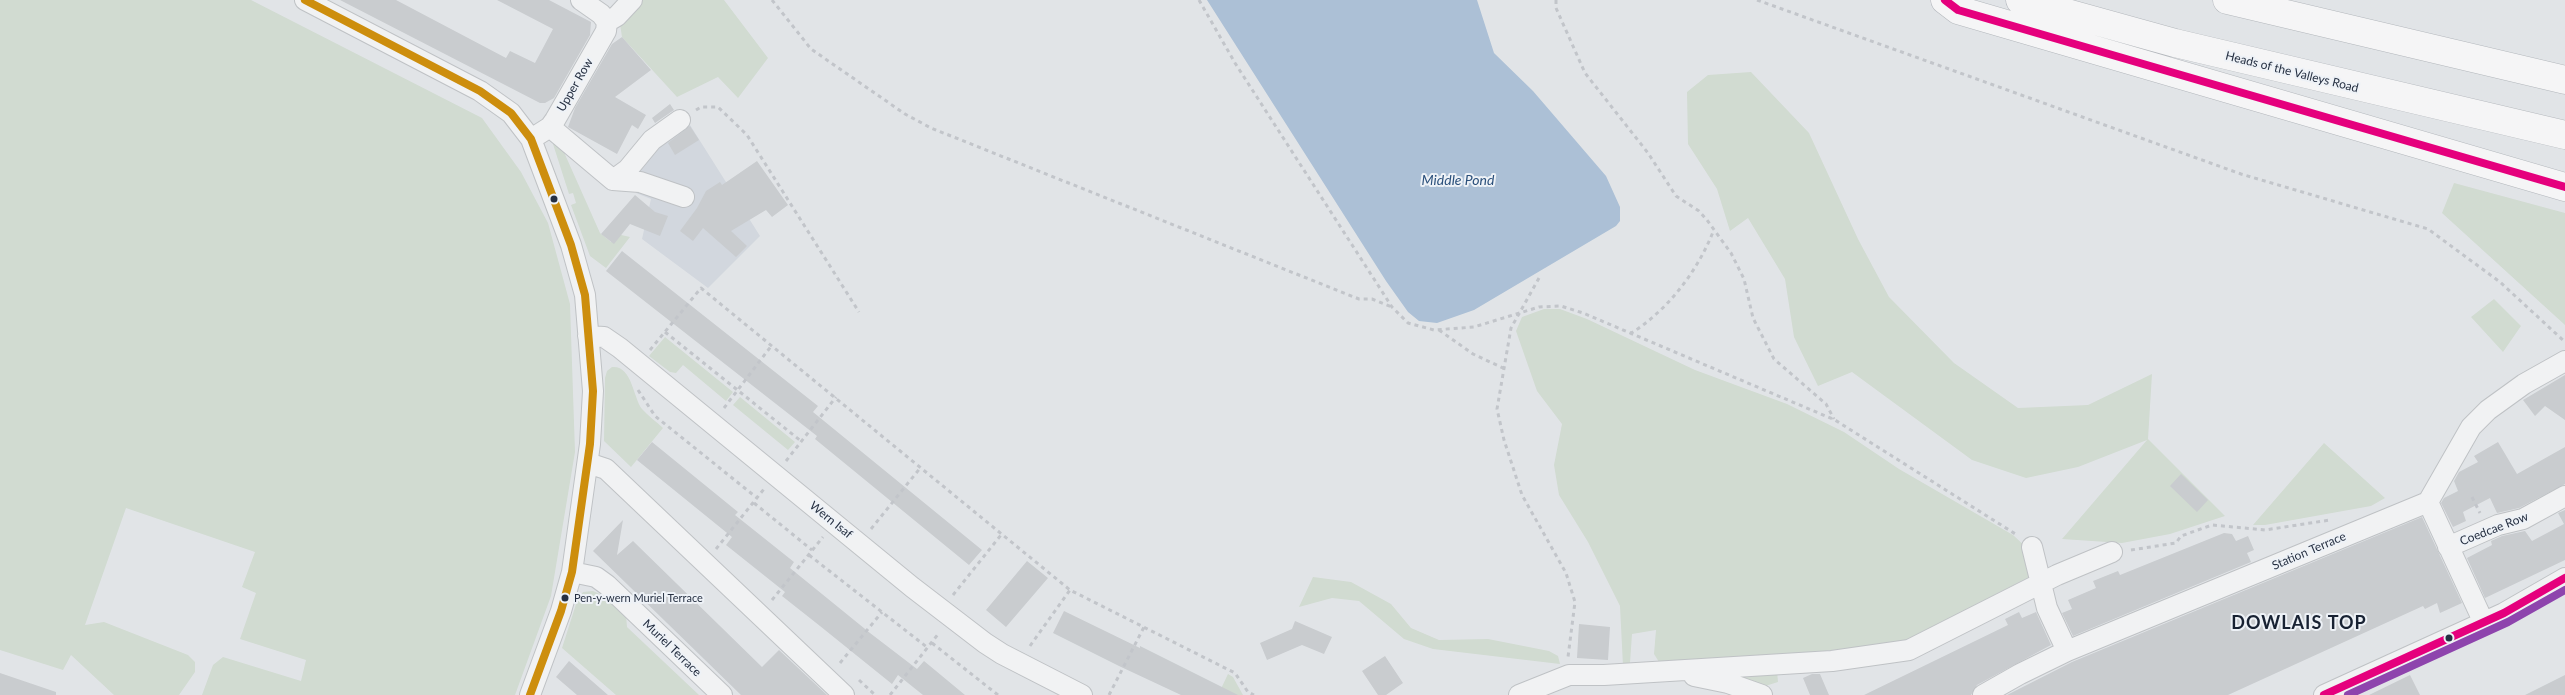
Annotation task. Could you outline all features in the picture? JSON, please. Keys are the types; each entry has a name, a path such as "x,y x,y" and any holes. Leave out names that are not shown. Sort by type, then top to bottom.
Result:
{"highway":[{"path":"1945,0 1958,10 2565,187"},
{"name":"Heads of the Valleys Road","path":"2020,0 2175,43 2565,135"},
{"path":"2227,0 2565,80"}],"street":[{"path":"305,0 480,91 511,114 531,139 543,166 578,270 585,295 594,390 588,463 572,572 561,611 530,695"},
{"path":"581,0 601,14 607,22 617,16 632,0"},
{"name":"Upper Row","path":"531,139 550,127 606,31 607,22"},
{"path":"613,180 628,169 652,140 680,120"},
{"path":"550,127 613,180 640,182 684,197"},
{"name":"Wern Isaf","path":"588,336 604,337 639,364 985,643 1082,695"},
{"path":"2484,623 2428,502 2471,427 2488,410 2524,384 2565,361"},
{"path":"588,463 606,469 844,695"},
{"name":"Coedcae Row","path":"2448,547 2498,525 2523,519 2565,496"},
{"name":"Station Terrace","path":"1983,695 2067,651 2428,502"},
{"path":"2032,547 2036,555 2040,584 2047,608 2067,651"},
{"path":"1519,695 1569,675 1832,661 1909,650 2040,584 2112,552"},
{"name":"Muriel Terrace","path":"572,572 596,577 607,585 722,695"},
{"path":"2324,695 2393,662 2484,623 2565,578"},
{"path":"1684,670 1698,679 1728,683 1762,695"}],"path":[{"path":"772,0 811,49 904,114 931,128 1358,299 1372,299 1392,307"},
{"path":"1199,0 1236,63 1392,307 1408,323 1438,330 1474,327 1539,307 1561,306 1584,313 1835,420 2013,532 2032,547"},
{"path":"1556,0 1556,8 1585,73 1648,153 1676,196 1699,211 1731,253 1744,279 1753,318 1774,359 1826,404 1835,420"},
{"path":"1757,0 2241,174 2428,229 2500,282 2565,342"},
{"path":"680,120 701,107 718,108 747,135 859,312"},
{"path":"1630,334 1645,324 1678,291 1704,256 1713,231"},
{"path":"1539,278 1522,312 1511,328 1497,409 1504,440 1522,494 1566,573 1575,602 1568,659 1569,675"},
{"path":"757,498 655,416 641,398 632,378 639,364 701,288 836,396 1070,590 1235,673 1248,694 1254,695"},
{"path":"1438,330 1473,354 1503,368"},
{"path":"665,332 801,441"},
{"path":"729,402 772,345"},
{"path":"792,453 836,396"},
{"path":"860,543 921,467"},
{"path":"714,552 766,487"},
{"path":"754,502 812,550"},
{"path":"2112,552 2176,543 2181,536 2212,525 2266,530 2347,518 2365,528"},
{"path":"772,600 825,534"},
{"path":"942,610 1002,535"},
{"path":"809,555 928,648"},
{"path":"1021,664 1032,642 1070,590"},
{"path":"840,663 882,612"},
{"path":"1109,695 1144,627"},
{"path":"890,695 932,642 998,695"}],"shaded area":[{"path":"0,0 251,0 482,118 521,172 548,223 570,304 575,452 551,596 515,695 202,695 213,665 223,657 301,681 306,660 240,639 256,593 242,587 255,552 126,508 85,625 104,622 188,655 195,662 195,672 179,695 114,695 71,655 63,670 0,650"},
{"path":"642,0 724,0 768,58 738,98 718,77 677,97 622,37 620,24"},
{"path":"1751,72 1809,133 1858,239 1889,297 1954,363 2018,408 2088,405 2152,374 2148,439 2225,516 2170,534 2122,543 2062,539 2147,440 2078,467 2026,478 1972,460 1852,372 1818,386 1794,337 1785,279 1748,218 1730,231 1717,189 1688,144 1687,92 1708,75"},
{"path":"690,125 760,236 708,288 642,239 651,199 636,193 643,175 635,171 666,140"},
{"path":"554,141 559,141 600,233 611,242 617,234 630,237 606,268 590,256 571,205 576,203 573,193 569,194 553,144"},
{"path":"2454,183 2565,213 2565,325 2442,213"},
{"path":"2494,299 2521,326 2503,352 2471,317"},
{"path":"1544,309 1560,309 1587,319 1695,370 1787,404 1844,432 1899,469 2013,535 2027,548 2031,576 1905,641 1792,655 1659,662 1654,654 1656,630 1632,634 1630,663 1623,666 1620,606 1588,542 1559,495 1554,465 1562,424 1537,391 1516,331 1522,317"},
{"path":"665,337 733,392 726,401 683,365 676,373 670,372 649,356"},
{"path":"612,367 624,371 642,409 663,428 631,467 604,441 605,378 607,371"},
{"path":"740,397 795,442 788,450 733,405"},
{"path":"2324,443 2385,498 2371,506 2265,525 2253,525"},
{"path":"1313,577 1351,582 1391,604 1411,628 1439,640 1488,639 1549,651 1558,656 1560,664 1433,649 1404,639 1359,601 1332,598 1299,607"},
{"path":"593,591 604,596 626,615 627,627 699,695 616,695 562,648 577,601 583,592"},
{"path":"1777,671 1778,682 1762,687 1705,674"},
{"path":"1228,674 1233,677 1243,695 1218,695"}],"water":[{"name":"Middle Pond","path":"1207,0 1477,0 1494,53 1533,91 1606,176 1620,207 1620,221 1616,226 1474,310 1437,323 1419,321 1408,312 1386,281"}],"building":[{"path":"340,0 396,0 506,58 510,51 535,63 553,29 497,0 549,0 591,22 590,35 554,98 545,103 540,103"},
{"path":"622,37 651,70 615,97 646,115 638,129 632,125 617,154 568,127 575,108 612,44"},
{"path":"670,104 674,110 655,123 652,118"},
{"path":"690,126 699,140 675,155 668,143"},
{"path":"757,161 788,205 772,217 766,210 731,231 747,246 736,257 703,228 693,241 680,231 697,208 706,191 720,182 722,185"},
{"path":"635,195 655,212 668,216 660,236 630,224 614,244 601,234"},
{"path":"622,251 818,406 813,412 982,550 969,565 815,439 817,436 606,271"},
{"path":"2565,375 2565,420 2545,406 2535,416 2523,400"},
{"path":"652,442 738,512 735,515 794,562 790,568 870,633 917,669 924,661 965,695 923,695 898,675 892,684 782,596 785,592 726,545 732,537 637,460"},
{"path":"2498,442 2517,474 2565,447 2565,484 2519,508 2497,513 2490,498 2463,512 2466,521 2453,527 2441,503 2444,498 2458,491 2454,481 2459,472 2478,462 2474,456"},
{"path":"2181,474 2208,500 2197,512 2170,486"},
{"path":"2565,510 2565,560 2485,598 2467,558 2492,545 2491,541 2502,536 2525,531 2532,541 2564,524 2558,513"},
{"path":"2422,517 2462,603 2440,613 2437,603 2425,609 2423,606 2228,695 2007,695 2072,662"},
{"path":"623,520 617,555 633,541 762,667 779,650 827,695 741,695 593,551"},
{"path":"2224,533 2232,534 2236,541 2248,536 2254,550 2247,553 2251,562 2073,636 2062,613 2072,609 2068,600 2096,588 2093,581 2118,571 2120,575"},
{"path":"1027,561 1048,578 1006,627 986,610"},
{"path":"1064,611 1140,648 1140,646 1238,695 1181,695 1119,666 1053,633"},
{"path":"2019,612 2022,618 2036,612 2051,645 1977,685 1971,695 1864,695 2008,625 2005,619"},
{"path":"1295,621 1332,637 1324,654 1302,645 1267,660 1260,643 1292,629"},
{"path":"1579,624 1610,627 1608,660 1577,658"},
{"path":"1385,656 1403,683 1386,695 1378,695 1362,671"},
{"path":"569,661 608,695 577,695 556,677"},
{"path":"0,673 56,692 56,695 0,695"},
{"path":"1812,674 1820,674 1829,695 1810,695 1803,678"},
{"path":"2410,675 2420,695 2369,695"},
{"path":"2565,675 2565,695 2525,695"}],"transit line":[{"path":"305,0 480,91 511,113 531,139 571,245 585,295 593,391 590,444 572,572 561,611 530,695"},
{"path":"1945,0 1958,10 2565,187"},
{"path":"2324,695 2504,613 2565,578"},
{"path":"2348,695 2508,622 2565,590"}],"place":[{"name":"Pen-y-wern Muriel Terrace","path":"565,598"}],"district":[{"name":"DOWLAIS TOP","path":"2299,623"}]}
